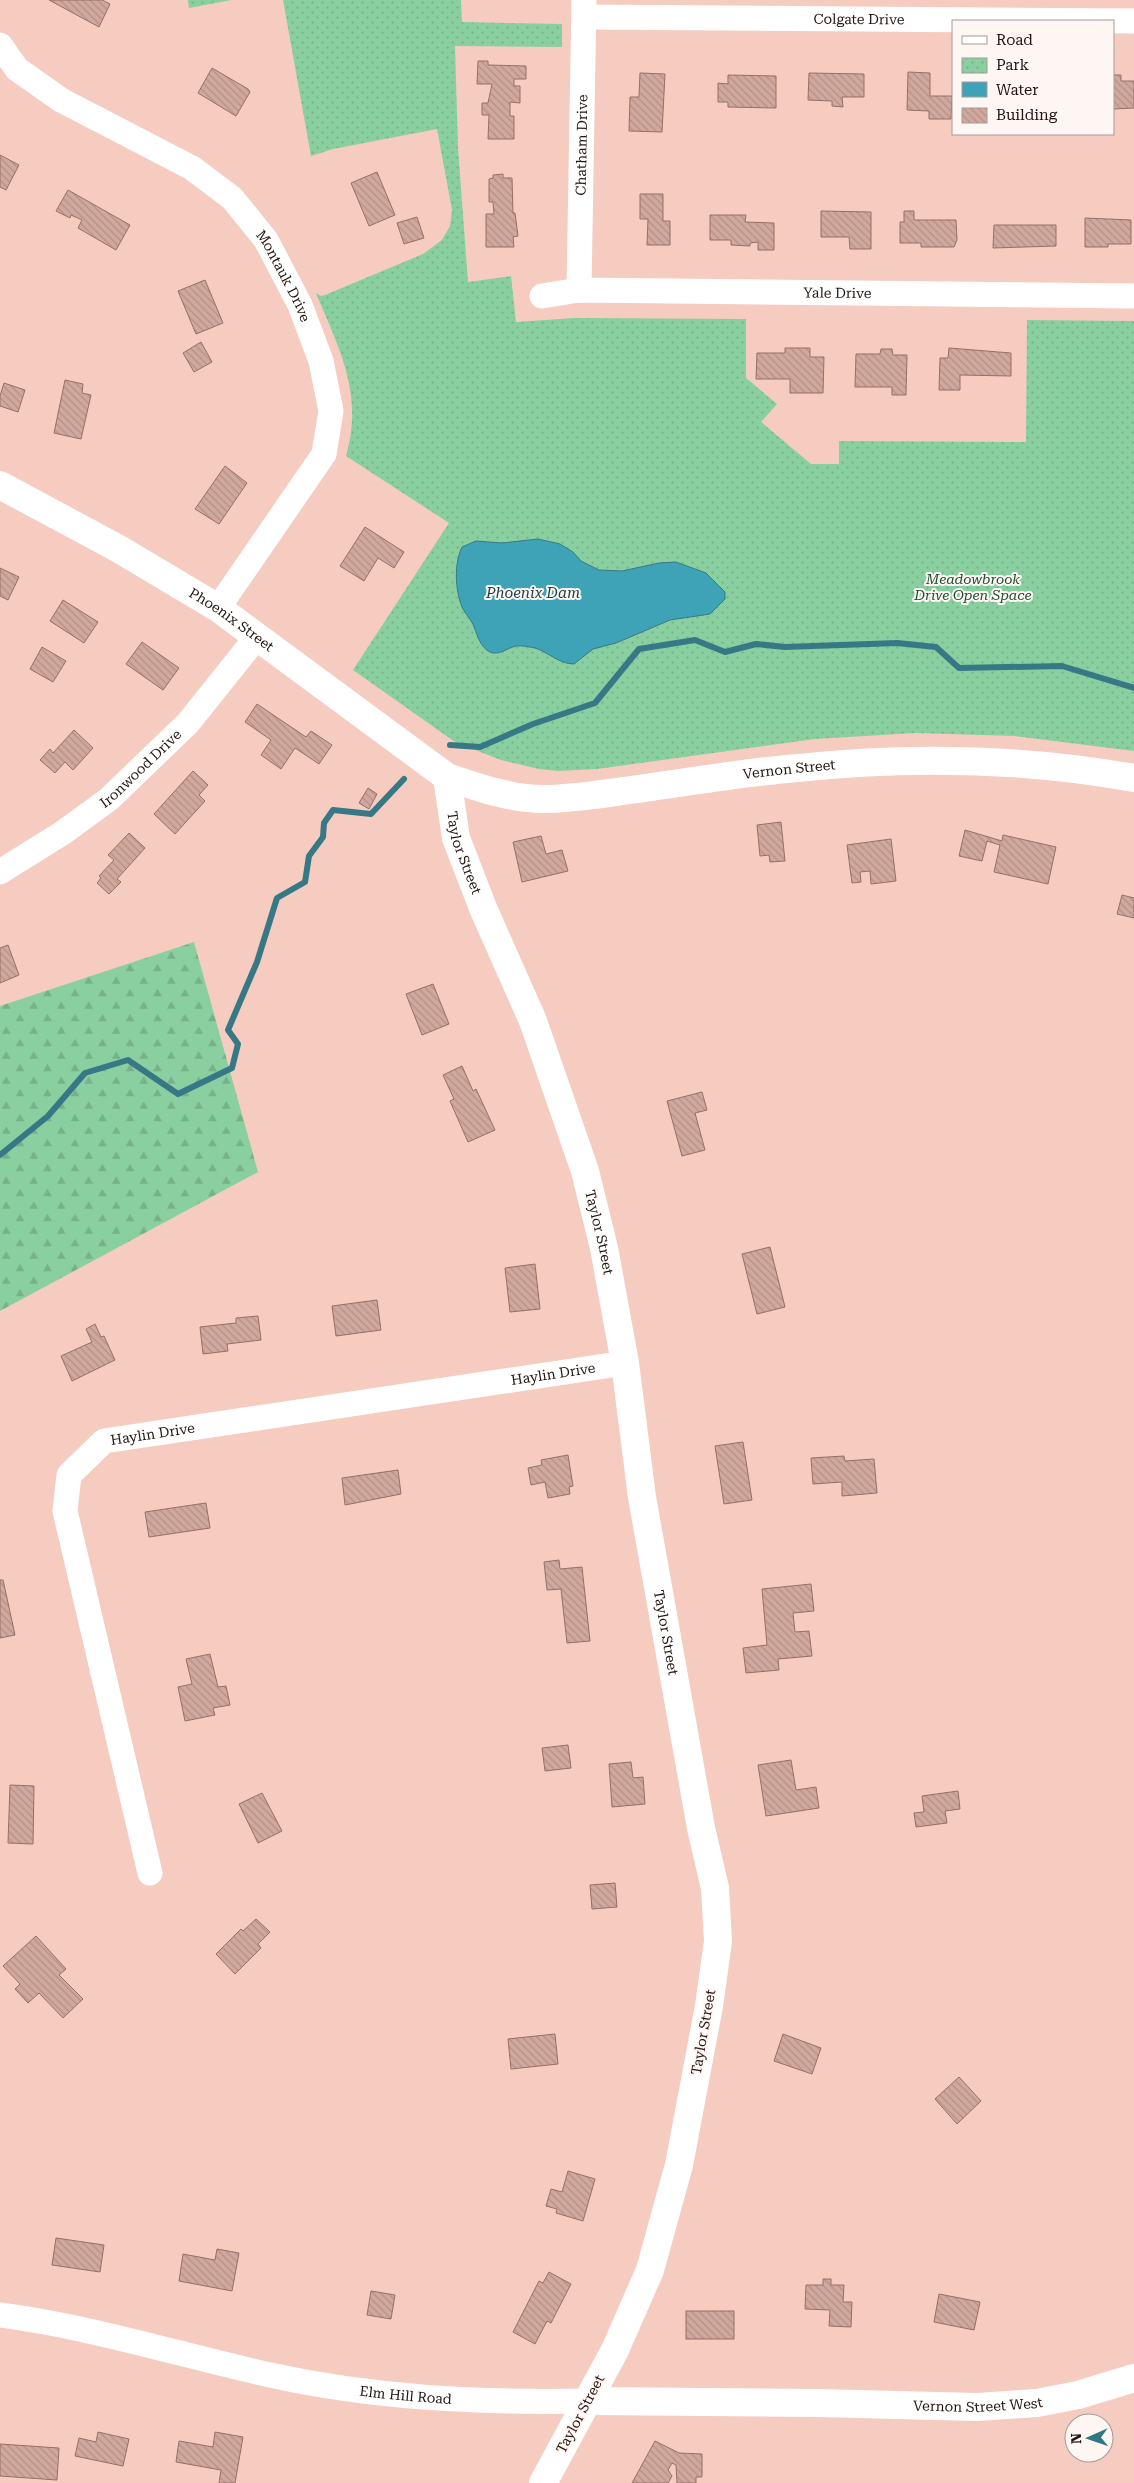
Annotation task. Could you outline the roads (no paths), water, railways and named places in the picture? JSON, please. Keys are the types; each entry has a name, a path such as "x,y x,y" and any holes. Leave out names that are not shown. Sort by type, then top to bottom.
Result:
{"street":[{"name":"Colgate Drive","path":"584,8 1092,20"},
{"name":"Chatham Drive","path":"579,290 584,8"},
{"name":"Colgate Drive","path":"1114,21 1134,21"},
{"name":"Montauk Drive","path":"0,45 17,69 61,100 192,168 232,198 266,240 300,305 321,361 330,411 324,454 218,608"},
{"name":"Yale Drive","path":"542,296 579,290 1134,296"},
{"name":"Phoenix Street","path":"0,485 119,548 218,608 256,638 447,777"},
{"name":"Ironwood Drive","path":"0,872 64,832 109,799 188,723 256,638"},
{"name":"Vernon Street","path":"447,777 512,795 542,799 592,795 850,762 929,759 1019,762 1134,778"},
{"name":"Taylor Street","path":"447,777 456,838 483,908 533,1020 585,1171 604,1248 625,1364 644,1507 701,1828 715,1888 718,1941 709,2006 680,2165 650,2270 615,2350 543,2483"},
{"name":"Haylin Drive","path":"150,1873 65,1511 70,1475 104,1441 625,1364"},
{"name":"Elm Hill Road","path":"0,2315 92,2331 271,2375 371,2393 449,2400 818,2403"},
{"name":"Vernon Street West","path":"818,2403 977,2407 1037,2403 1078,2395 1134,2378"}],"water":[{"name":"Phoenix Dam","path":"538,539 560,544 573,552 581,561 599,570 622,571 659,563 676,562 706,573 725,592 725,599 710,614 670,620 616,643 593,649 574,664 563,662 540,650 526,646 516,646 497,653 490,652 478,638 473,624 463,610 457,585 459,554 462,547 476,541 502,543"}],"waterway":[{"path":"450,745 480,747 533,724 595,703 639,649 695,640 725,652 756,644 785,647 897,643 936,647 959,668 1062,666 1134,688"},
{"path":"0,1155 48,1116 85,1073 128,1060 178,1094 232,1068 238,1044 228,1030 257,962 277,898 305,882 309,856 323,837 324,823 333,810 371,814 404,779"}],"park label":[{"name":"Meadowbrook Drive Open Space","path":"973,588"}]}
